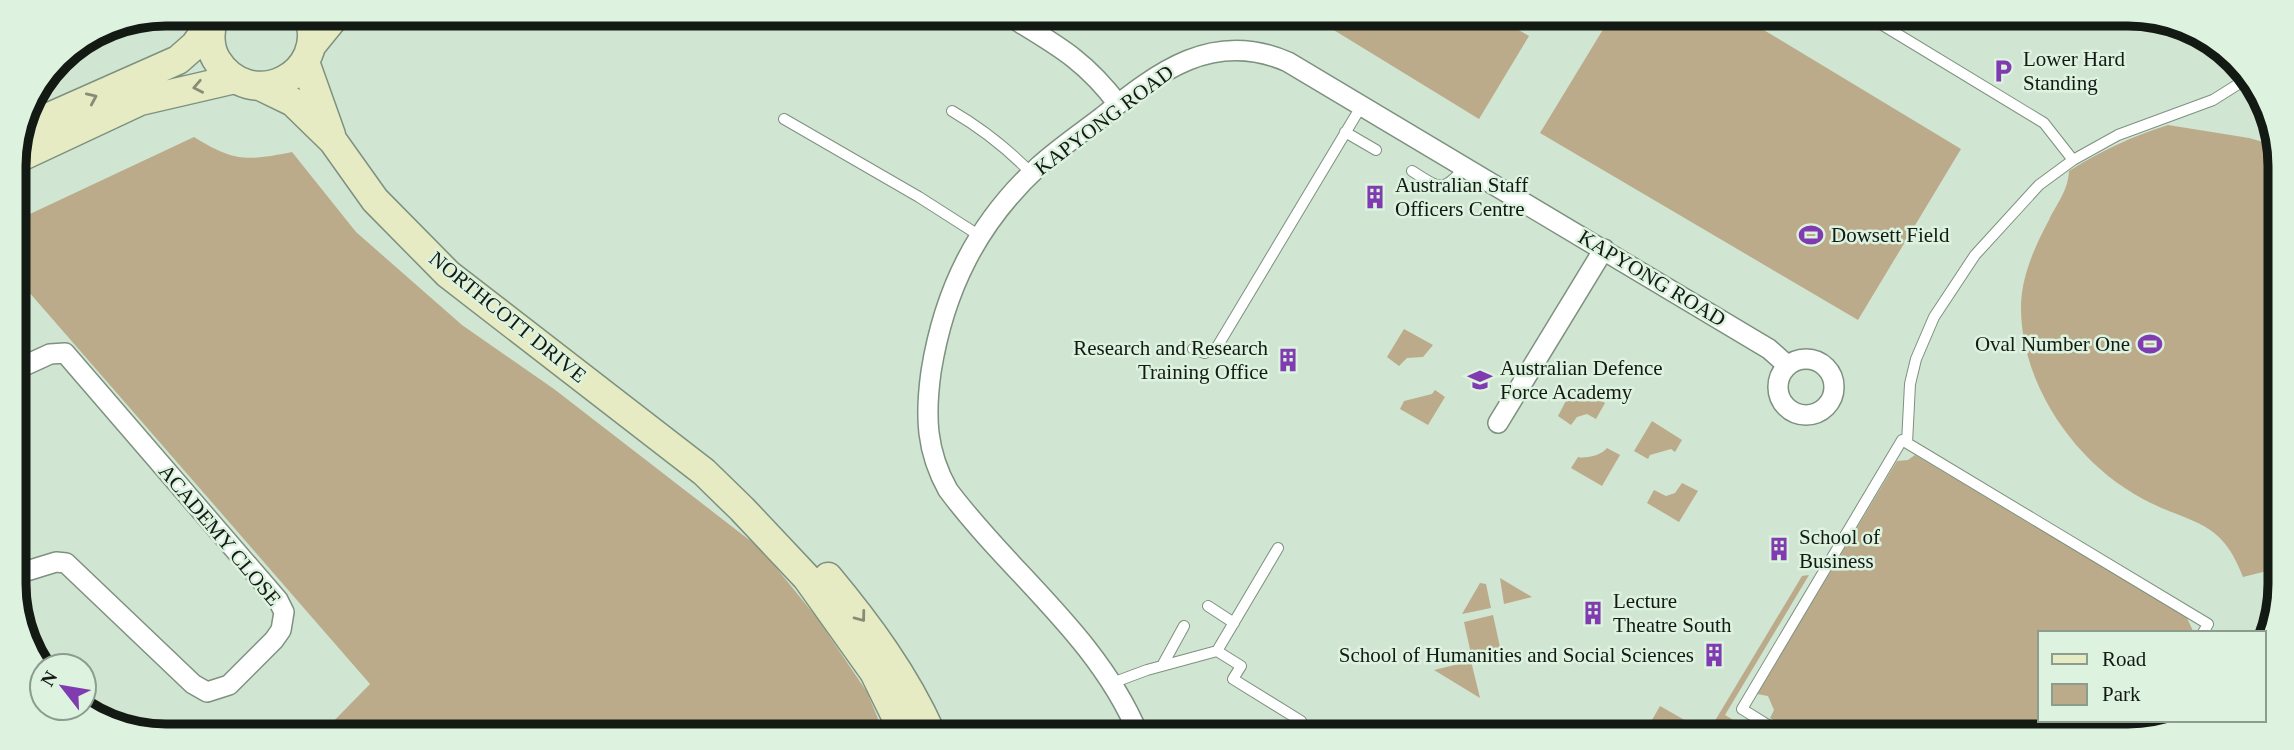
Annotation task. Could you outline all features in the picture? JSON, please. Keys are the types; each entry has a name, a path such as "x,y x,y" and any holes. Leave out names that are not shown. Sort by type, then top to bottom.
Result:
{"street":[{"path":"33,124 178,60 195,45 207,27"},
{"path":"212,27 210,38 214,54 223,69 248,83"},
{"name":"NORTHCOTT DRIVE","path":"312,27 308,54 333,141"},
{"path":"27,154 141,101 248,83 277,84 293,75 328,27"},
{"path":"1025,27 1082,63 1118,104"},
{"name":"KAPYONG ROAD","path":"1133,724 1112,683 1081,638 959,504 938,471 930,448 927,412 940,322 963,263 980,236 1031,174 1056,151 1172,66 1201,55 1229,50 1250,51 1279,58 1604,249 1769,349 1787,365"},
{"name":"NORTHCOTT DRIVE","path":"248,83 293,102 333,141 375,200 448,274 704,472 743,509 807,578 874,672 899,724"},
{"path":"1498,423 1604,249"},
{"name":"ACADEMY CLOSE","path":"26,572 56,562 66,563 193,684 206,692 229,685 274,640 281,629 284,612 278,600 65,354 50,354 27,365"},
{"name":"NORTHCOTT DRIVE","path":"704,472 741,493 812,557 880,643 926,724"},
{"path":"915,700 933,724"}],"lane":[{"path":"1883,26 2043,123 2073,160"},
{"path":"1907,443 1913,371 1934,317 1975,255 2039,185 2073,160 2118,135 2213,100 2240,83"},
{"path":"1193,349 1208,353 1217,348 1362,105"},
{"path":"952,111 975,124 1031,174"},
{"path":"784,119 919,197 980,236"},
{"path":"1345,132 1376,150"},
{"path":"1412,172 1436,186 1444,187 1465,167"},
{"path":"1765,723 1742,709 1902,440 2208,624 2204,631"},
{"path":"1112,683 1217,651 1279,548"},
{"path":"1209,606 1234,623"},
{"path":"1161,666 1184,626"},
{"path":"1217,651 1241,666 1234,679 1301,721"}],"green space":[{"path":"1328,26 1512,26 1529,36 1479,119"},
{"name":"Dowsett Field","path":"1605,26 1758,26 1961,149 1858,320 1540,133"},
{"name":"Oval Number One","path":"2168,125 2265,143 2268,166 2268,571 2243,577 2234,558 2215,533 2143,499 2118,484 2095,465 2074,443 2056,418 2041,392 2030,364 2023,335 2022,294 2030,261 2064,191 2069,171 2142,134"},
{"path":"194,137 220,151 241,157 263,157 292,152 356,232 462,325 554,389 761,549 817,618 867,692 880,724 331,724 370,684 27,289 27,215"},
{"path":"1404,329 1433,345 1423,357 1407,358 1399,366 1387,357"},
{"path":"1435,390 1445,397 1428,425 1400,409 1404,401 1432,394"},
{"path":"1587,392 1605,403 1596,419 1587,414 1577,417 1571,425 1558,416 1568,397"},
{"path":"1652,421 1682,440 1675,452 1671,449 1650,455 1648,459 1634,451"},
{"path":"1607,448 1620,455 1602,486 1571,468 1578,457 1594,456"},
{"path":"1915,455 2186,616 2193,631 2038,631 2038,722 2143,722 1779,723 1770,718 1774,710 1768,696 1757,694 1897,461 1908,460"},
{"path":"1682,483 1698,491 1679,522 1647,503 1654,490 1666,496 1675,493"},
{"path":"1809,575 1725,715 1739,723 1713,723 1802,576"},
{"path":"1500,578 1532,597 1504,604"},
{"path":"1480,583 1486,584 1491,608 1462,614"},
{"path":"1493,615 1500,647 1471,654 1464,622"},
{"path":"1471,661 1480,698 1434,670"},
{"path":"1660,706 1688,722 1687,723 1650,723"}],"place":[{"name":"Lower Hard Standing","path":"2003,71"},
{"name":"Australian Staff Officers Centre","path":"1375,197"},
{"name":"Dowsett Field","path":"1811,235"},
{"name":"Oval Number One","path":"2150,344"},
{"name":"Research and Research Training Office","path":"1288,360"},
{"name":"Australian Defence Force Academy","path":"1480,380"},
{"name":"School of Business","path":"1779,549"},
{"name":"Lecture Theatre South","path":"1593,613"},
{"name":"School of Humanities and Social Sciences","path":"1714,655"}]}
